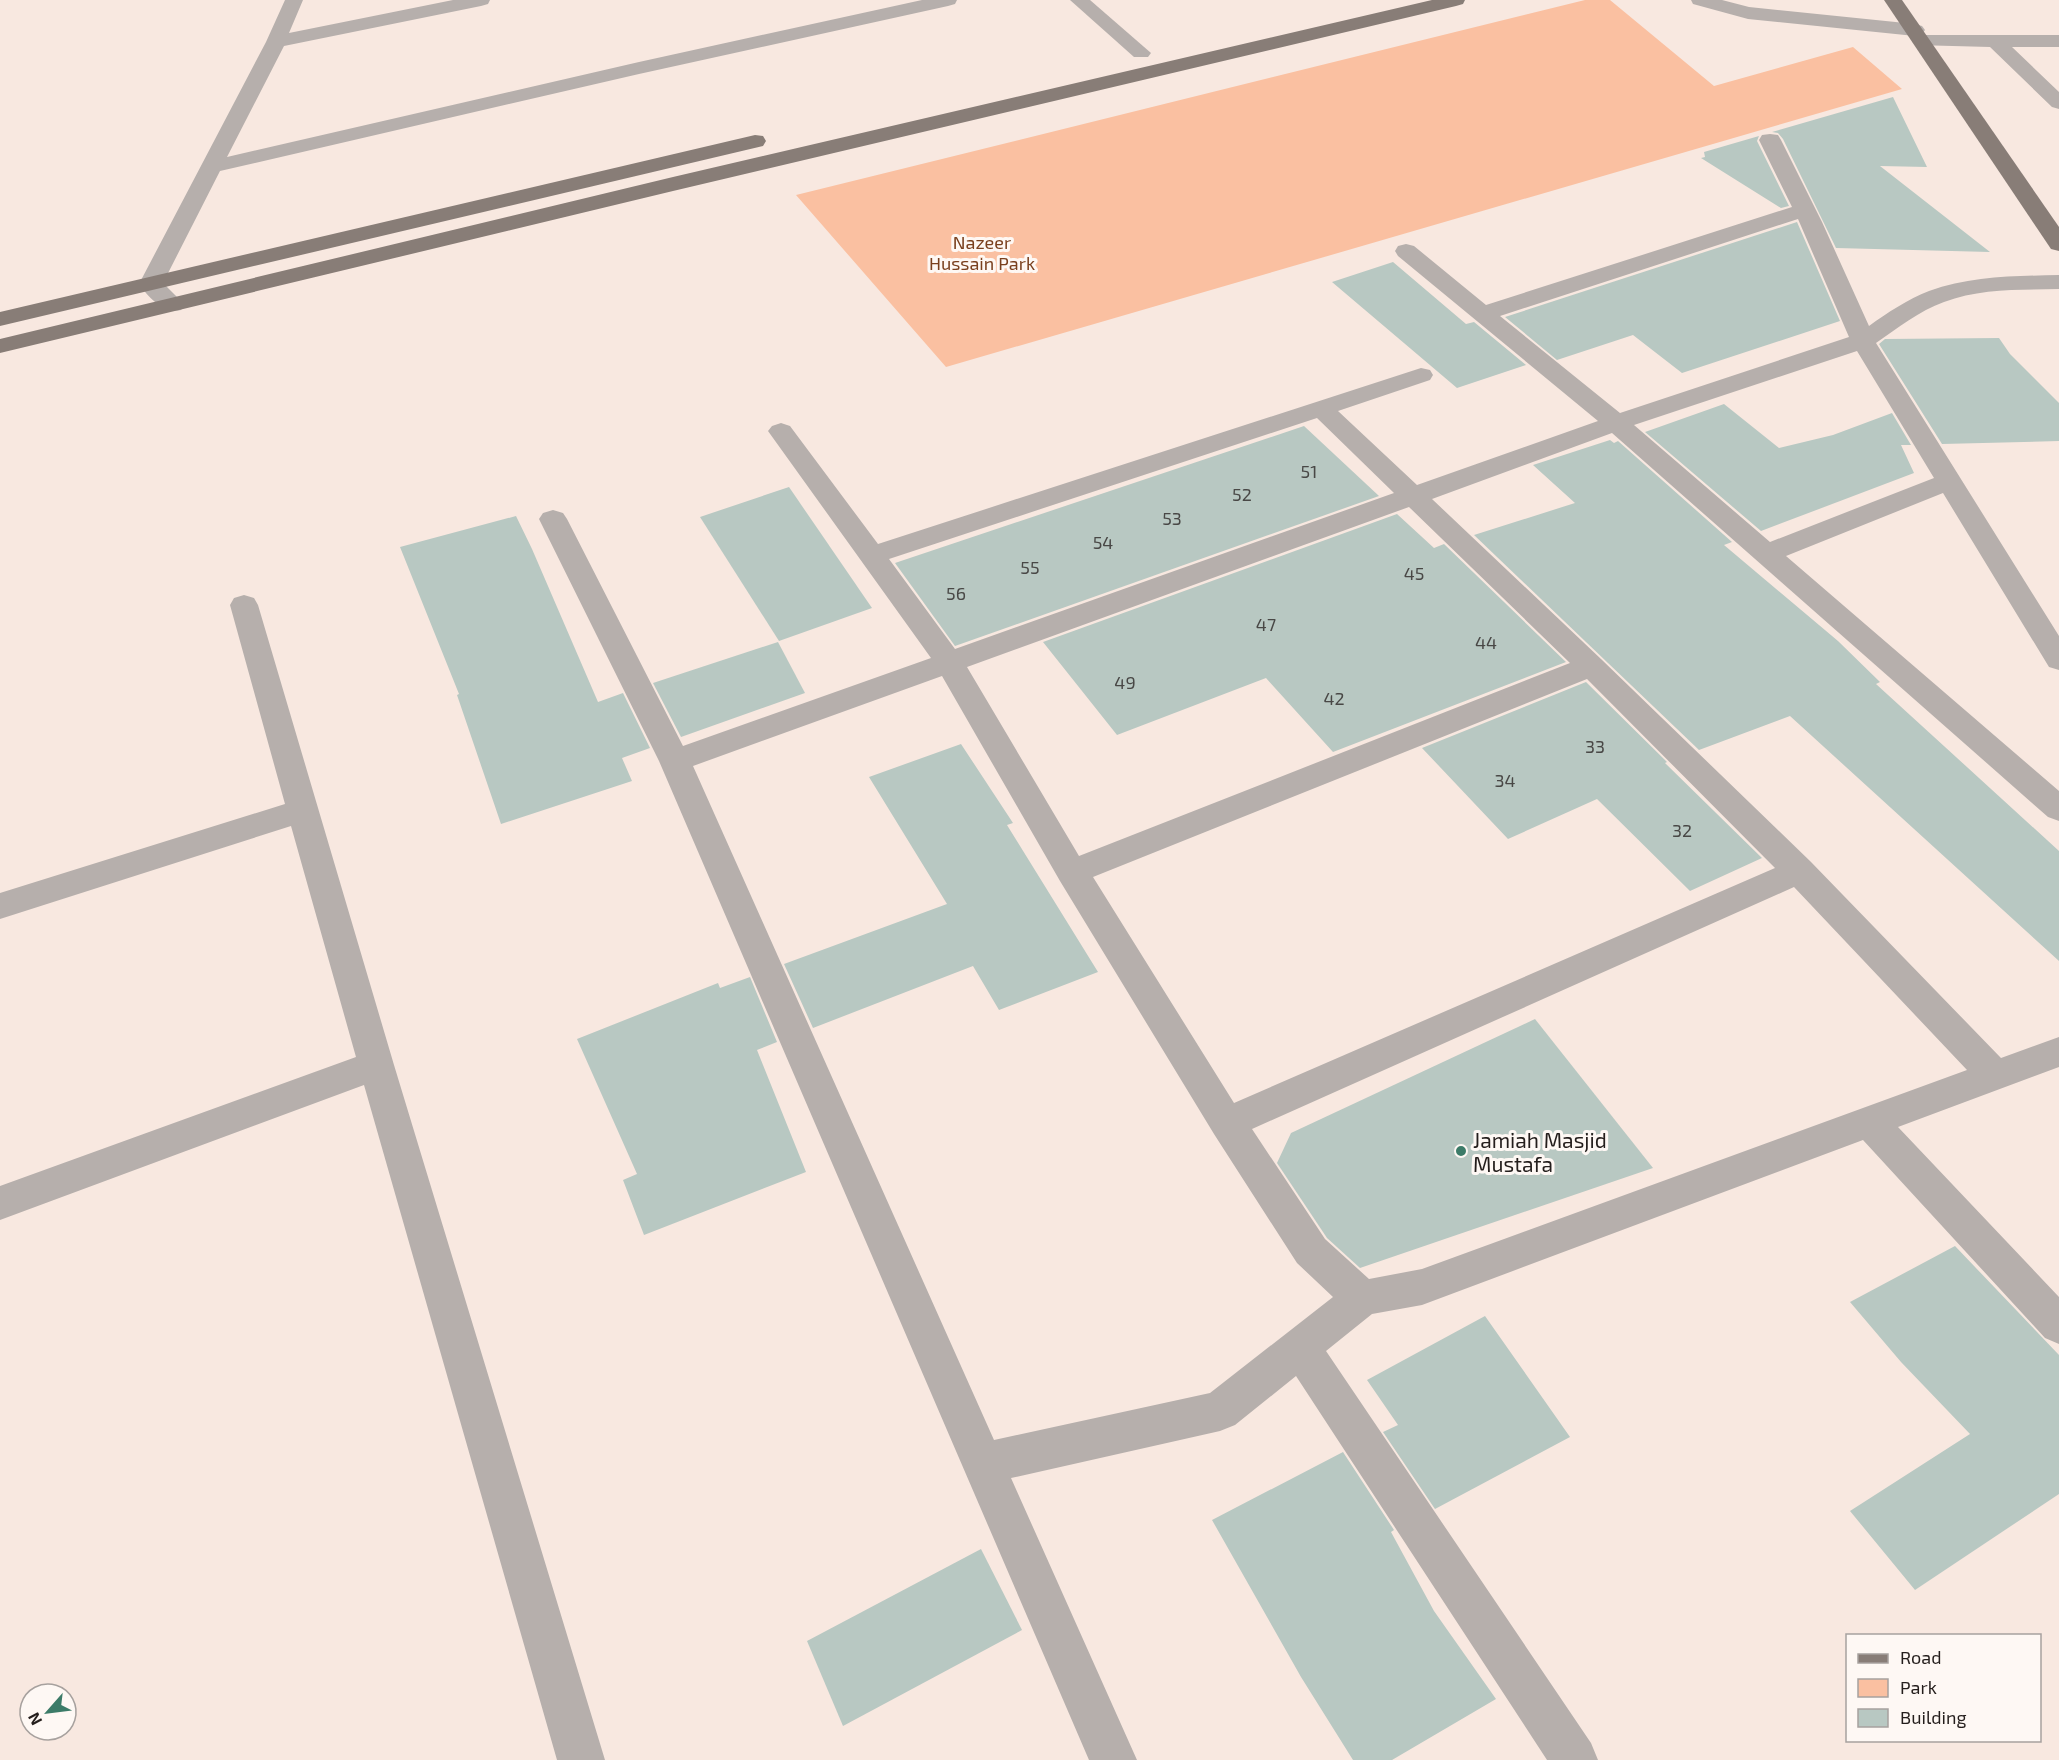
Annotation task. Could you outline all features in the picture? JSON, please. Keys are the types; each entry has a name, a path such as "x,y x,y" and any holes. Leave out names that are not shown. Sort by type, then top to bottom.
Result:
{"main road":[{"path":"0,346 696,178 1456,0"},
{"path":"1893,0 2059,244"},
{"path":"1029,79 1208,37"},
{"path":"0,319 775,137"}],"street":[{"path":"173,305 152,284 276,42 294,0"},
{"path":"276,42 457,2 481,0"},
{"path":"211,167 639,68 948,0"},
{"path":"1079,0 1141,53"},
{"path":"1700,0 1748,13 1918,35 1996,42 2059,41"},
{"path":"1996,42 2059,103"},
{"path":"1770,140 1800,216 1863,342 2059,660"},
{"path":"1482,314 1800,216"},
{"path":"1406,251 1617,423 2059,809"},
{"path":"675,761 1617,423 1863,342 1902,314 1937,296 1996,283 2059,282"},
{"path":"870,556 1421,375"},
{"path":"1322,408 1591,666 1798,871 1994,1075"},
{"path":"780,431 950,662 1071,872 1227,1123 1311,1251 1362,1298"},
{"path":"1766,554 1950,481"},
{"path":"553,519 675,761 1113,1760"},
{"path":"244,605 376,1065 581,1760"},
{"path":"1071,872 1591,666"},
{"path":"0,906 302,811"},
{"path":"1227,1123 1798,871"},
{"path":"983,1463 1220,1411 1362,1298 1422,1287 2059,1052"},
{"path":"0,1203 376,1065"},
{"path":"1870,1122 2059,1325"},
{"path":"1300,1347 1574,1760"}],"green space":[{"name":"Nazeer Hussain Park","path":"1585,0 1610,0 1714,86 1853,47 1902,89 946,367 796,195"}],"building":[{"path":"1893,97 1927,167 1880,166 1990,252 1836,248 1783,139 1778,133 1772,132"},
{"path":"1759,136 1757,141 1789,206 1781,208 1701,158 1705,157 1704,152"},
{"path":"1797,222 1840,321 1682,373 1633,335 1557,360 1505,317"},
{"path":"1393,262 1466,324 1474,322 1526,365 1457,388 1332,282"},
{"path":"1999,338 2010,354 2059,403 2059,441 1942,444 1879,344 1885,339"},
{"path":"1724,404 1779,448 1833,435 1892,413 1911,445 1901,445 1914,473 1761,531 1645,432"},
{"path":"1304,426 1379,496 955,646 895,563"},
{"path":"1610,440 1614,443 1618,441 1732,542 1724,545 1838,641 1880,682 1876,684 2059,851 2059,961 1790,716 1699,750 1474,535 1575,503 1533,465"},
{"path":"789,487 872,608 779,641 700,517"},
{"path":"1397,514 1434,548 1444,544 1566,662 1333,752 1266,678 1117,735 1043,642"},
{"path":"516,516 598,702 623,693 650,748 622,758 632,781 501,824 457,695 459,694 400,547"},
{"path":"778,642 805,693 681,737 653,683"},
{"path":"1586,682 1762,858 1690,891 1597,799 1508,839 1422,748"},
{"path":"961,744 1013,823 1007,825 1098,972 999,1010 973,966 813,1028 784,964 947,904 869,777"},
{"path":"750,977 777,1042 757,1050 806,1172 644,1235 623,1180 637,1174 577,1039 718,983 720,988"},
{"name":"Jamiah Masjid Mustafa","path":"1535,1019 1653,1168 1360,1268 1327,1238 1277,1163 1291,1133"},
{"path":"1955,1246 2059,1355 2059,1494 1915,1590 1850,1511 1970,1434 1901,1362 1850,1302"},
{"path":"1485,1316 1570,1437 1435,1509 1383,1432 1398,1425 1367,1380"},
{"path":"1343,1452 1394,1530 1391,1532 1434,1611 1496,1699 1392,1760 1353,1760 1301,1677 1212,1520"},
{"path":"981,1549 1022,1630 843,1726 807,1641"}],"place":[{"name":"Jamiah Masjid Mustafa","path":"1461,1151"}]}
